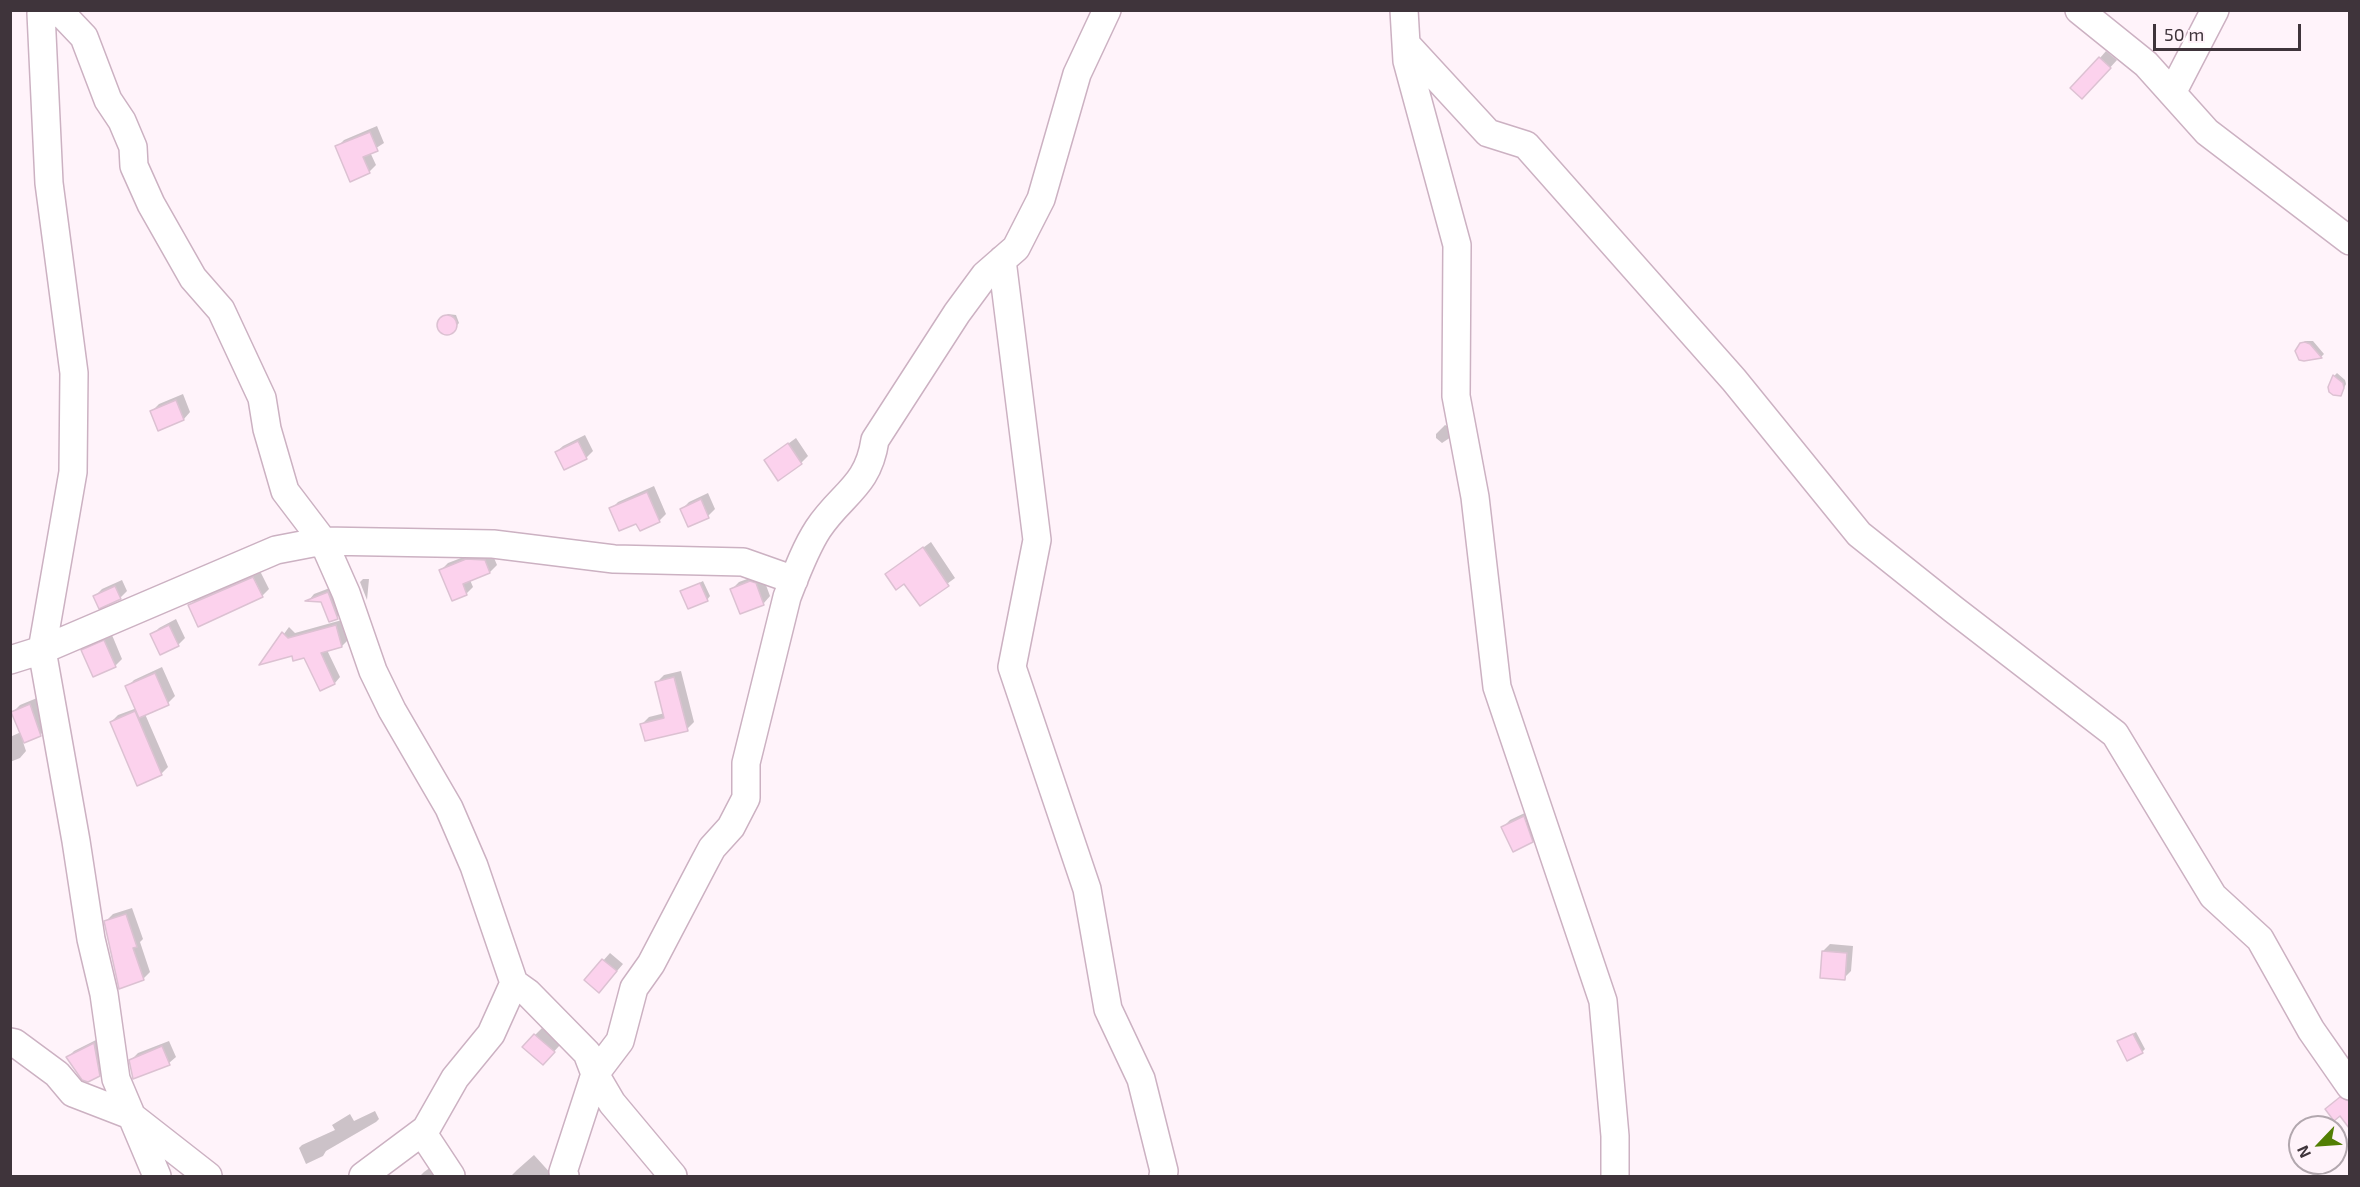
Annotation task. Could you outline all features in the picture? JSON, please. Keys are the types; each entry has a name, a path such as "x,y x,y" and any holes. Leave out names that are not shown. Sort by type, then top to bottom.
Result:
{"street":[{"path":"565,1176 563,1172 595,1074 620,1041 634,988 651,964 712,848 731,827 746,798 746,764 787,597 794,580 818,530 866,474 875,440 934,349 985,275 1016,248 1041,199 1077,74 1107,10"},
{"path":"1404,10 1407,61 1458,245 1456,396 1475,497 1497,687 1603,1001 1615,1136 1615,1176"},
{"path":"2079,10 2146,64 2207,132 2349,241"},
{"path":"2172,93 2215,10"},
{"path":"158,1176 116,1079 104,994 91,939 42,650 73,472 74,373 49,183 41,13 54,11 64,16 84,37 108,100 122,122 133,147 134,166 151,204 193,278 221,310 262,398 267,429 285,491 323,541 346,593 373,671 392,710 453,818 474,866 514,983 528,993 587,1053 595,1074 612,1103 673,1176"},
{"path":"1406,44 1488,133 1526,145 1734,381 1859,534 2115,734 2213,897 2260,939 2310,1030 2349,1086"},
{"path":"1002,260 1037,540 1012,667 1087,889 1108,1010 1141,1079 1164,1172 1163,1176"},
{"path":"10,660 42,650 276,550 323,541 493,544 614,559 743,562 794,580"},
{"path":"363,1176 422,1132 436,1114 455,1078 491,1034 501,1017 514,983"},
{"path":"10,1042 15,1043 57,1074 72,1093 130,1115 208,1176"},
{"path":"422,1132 451,1176"}],"building":[{"path":"2099,57 2111,68 2082,99 2070,88"},
{"path":"370,132 378,151 363,157 370,173 350,182 335,146"},
{"path":"447,315 454,318 457,325 454,332 447,335 440,332 437,325 440,318"},
{"path":"2300,343 2310,344 2322,358 2299,360 2295,351"},
{"path":"2333,375 2343,383 2341,396 2329,392 2328,387"},
{"path":"176,400 184,420 158,431 150,411"},
{"path":"578,441 587,459 564,470 555,452"},
{"path":"788,443 802,464 778,481 764,460"},
{"path":"647,492 660,522 640,531 636,524 619,531 609,508"},
{"path":"701,499 709,518 688,527 680,509"},
{"path":"923,547 949,586 920,606 904,584 896,590 885,574"},
{"path":"466,559 485,560 490,573 463,584 467,595 452,601 439,570"},
{"path":"253,577 263,597 198,627 188,605"},
{"path":"750,581 756,583 764,605 740,614 730,589"},
{"path":"700,583 708,601 688,609 680,591"},
{"path":"115,586 121,599 99,609 93,596"},
{"path":"328,592 338,619 329,622 321,602 305,601"},
{"path":"169,625 179,646 160,655 150,634"},
{"path":"336,625 342,647 321,653 335,684 320,691 304,658 293,661 292,656 259,665 282,632 288,638"},
{"path":"104,640 116,667 93,677 81,650"},
{"path":"155,673 169,705 139,718 125,686"},
{"path":"674,677 688,731 645,741 640,724 664,718 655,682"},
{"path":"30,704 41,736 24,743 11,712"},
{"path":"135,711 162,775 137,786 110,722"},
{"path":"1524,816 1533,842 1513,852 1501,827"},
{"path":"126,914 137,947 133,948 144,980 119,989 104,921"},
{"path":"1822,951 1847,953 1845,980 1820,978"},
{"path":"602,959 617,971 599,993 584,980"},
{"path":"534,1034 555,1052 543,1065 522,1047"},
{"path":"2133,1034 2143,1053 2127,1061 2117,1041"},
{"path":"94,1043 100,1076 88,1082 82,1080 66,1057"},
{"path":"162,1046 170,1065 133,1079 129,1060"},
{"path":"2340,1097 2349,1101 2349,1128 2348,1115 2330,1115 2325,1109"}]}
